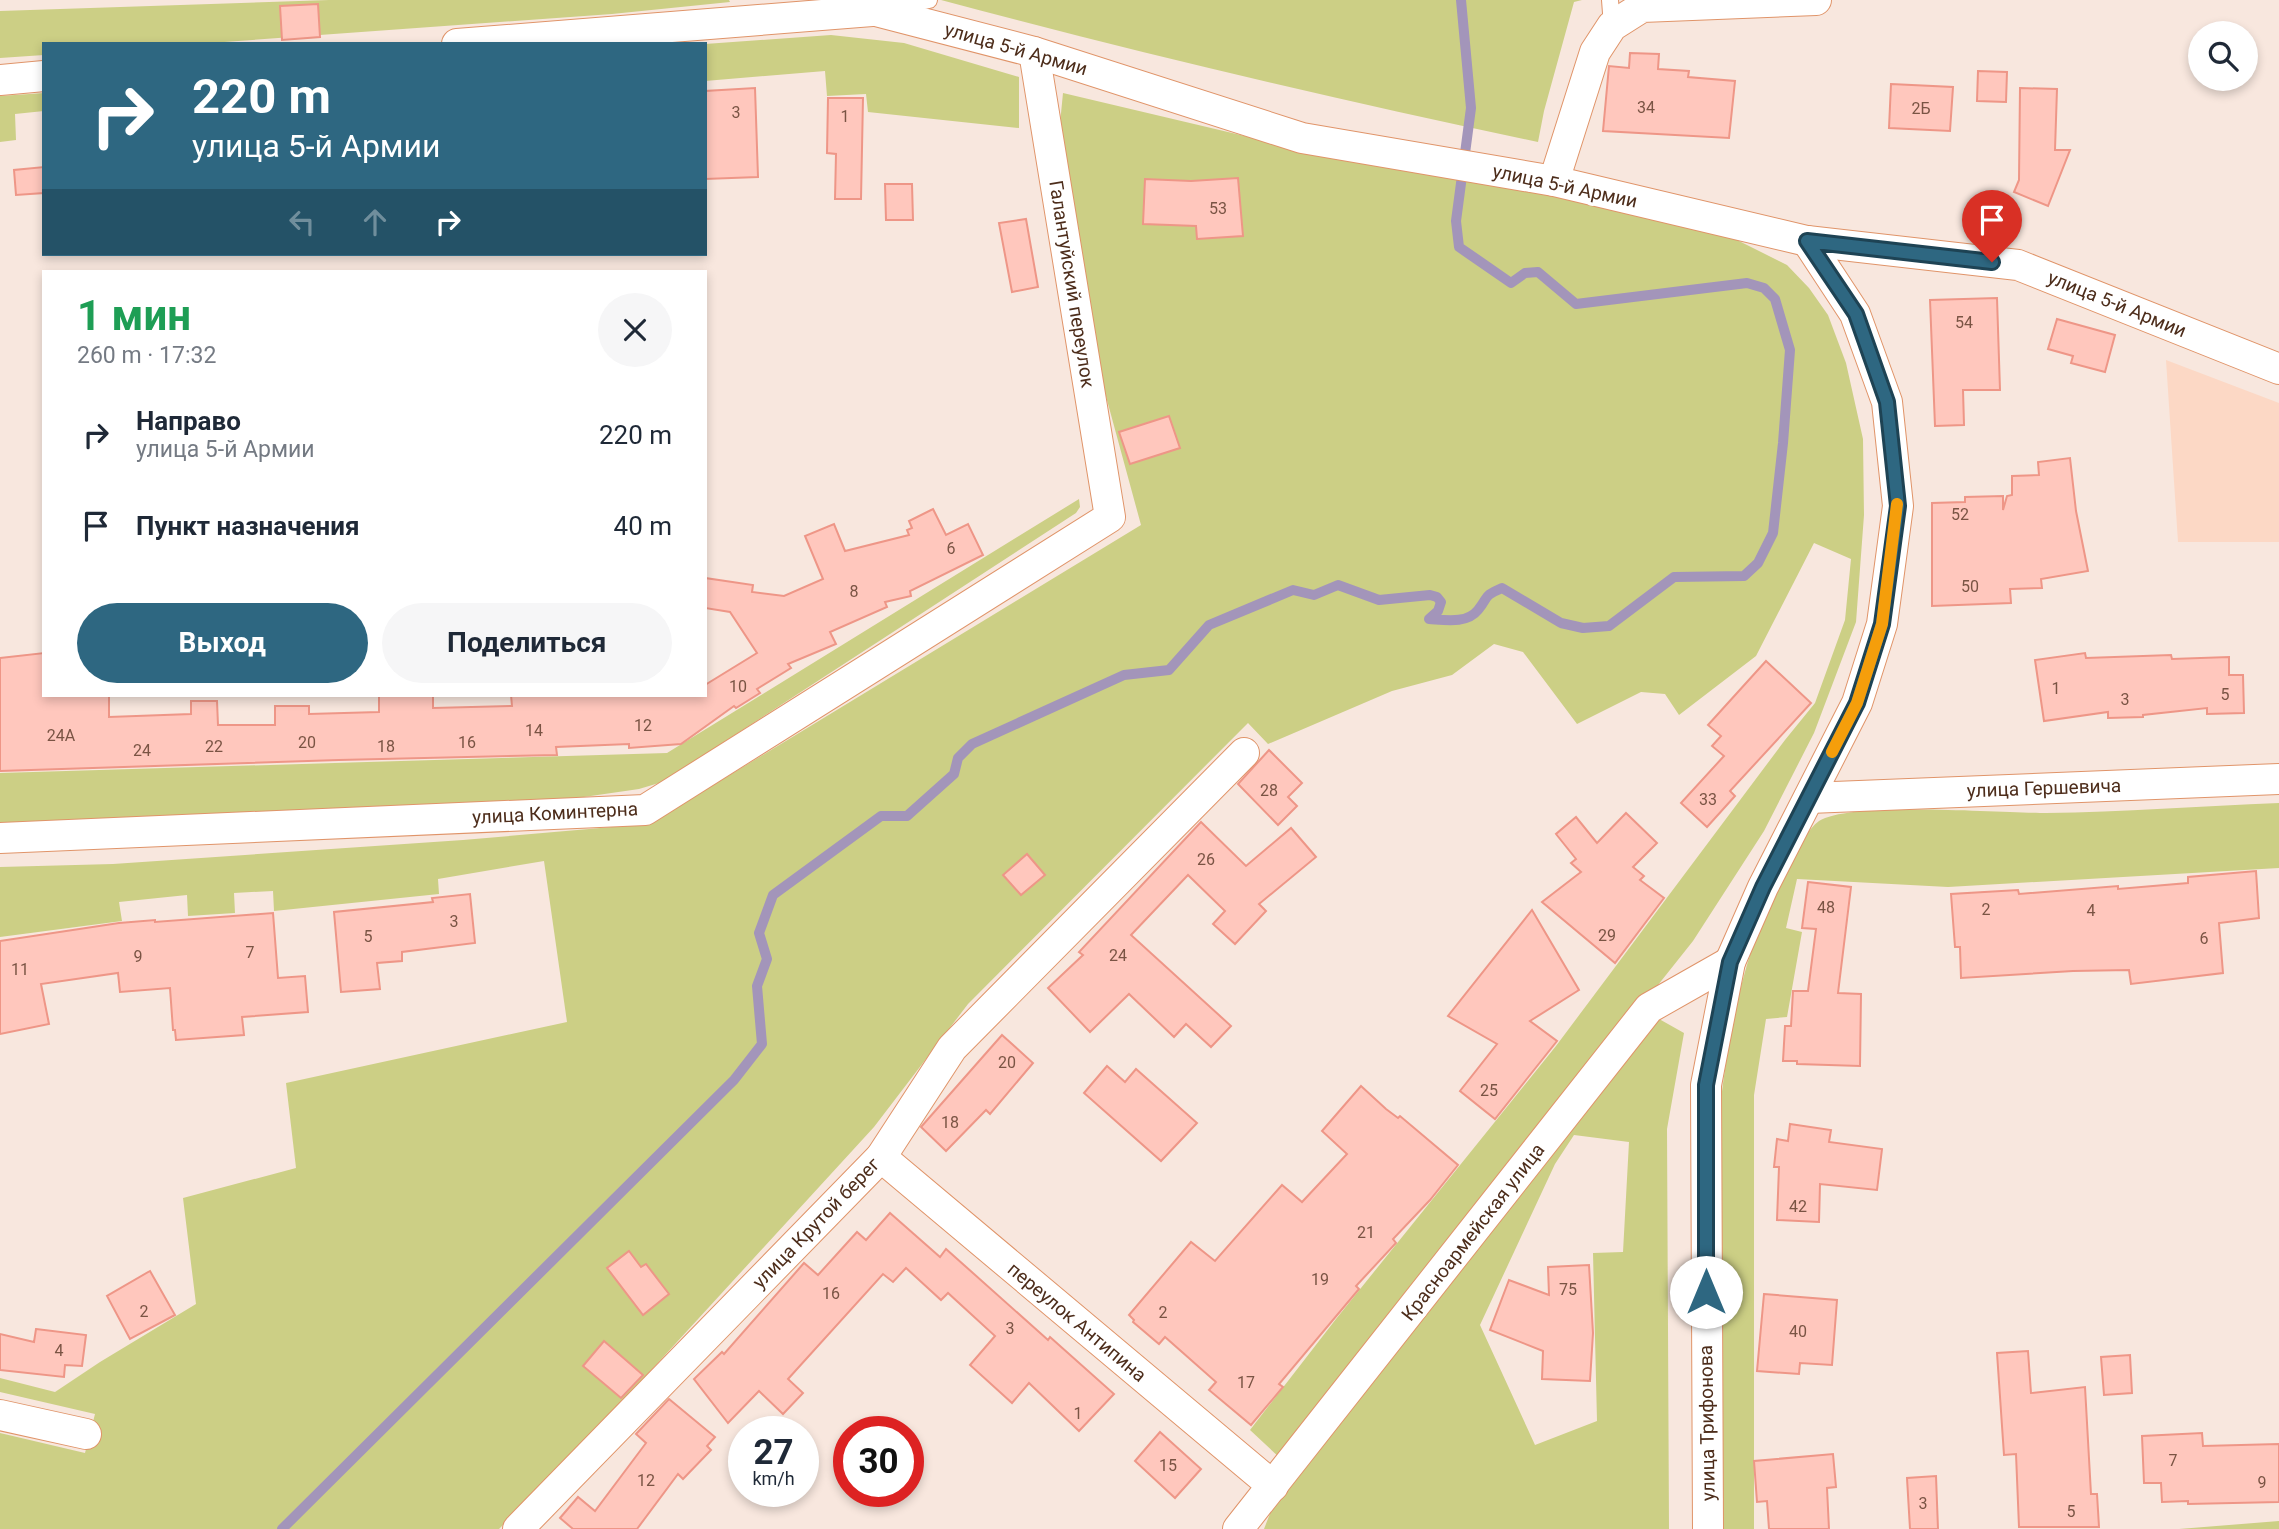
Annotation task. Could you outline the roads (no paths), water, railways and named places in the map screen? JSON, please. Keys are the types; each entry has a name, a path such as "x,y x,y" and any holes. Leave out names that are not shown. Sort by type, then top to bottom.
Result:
{"street":[{"path":"1554,181 1595,52 1611,13 1643,7 1816,0"},
{"name":"улица 5-й Армии","path":"478,42 862,6 1034,52 1302,138 1554,181 1807,241 2018,265 2279,369"},
{"name":"Галантуйский переулок","path":"1034,52 1110,517"},
{"path":"0,79 42,76"},
{"name":"улица Трифонова","path":"1708,1529 1706,1085 1730,962 1763,887 1857,703 1882,624 1898,506 1887,402 1856,314 1807,241"},
{"name":"улица Коминтерна","path":"0,838 645,810 1110,517"},
{"name":"улица Крутой берег","path":"518,1529 881,1157 952,1048 1244,753"},
{"name":"улица Гершевича","path":"1809,798 2279,779"},
{"name":"Красноармейская улица","path":"1238,1529 1649,1008 1730,962"},
{"name":"переулок Антипина","path":"881,1157 1273,1486"},
{"path":"0,1415 86,1434"}],"lane":[{"path":"862,6 929,0"}],"waterway":[{"path":"282,1529 734,1080 762,1044 757,986 767,959 759,933 773,895 881,816 907,816 954,774 958,758 972,744 1124,675 1169,670 1209,625 1293,590 1314,595 1338,585 1379,600 1430,595 1441,602 1438,611 1429,619 1449,620 1462,619 1473,614 1489,595 1502,588 1561,623 1583,628 1609,626 1674,577 1744,576 1758,563 1773,533 1790,350 1775,299 1764,288 1747,283 1576,304 1538,272 1525,273 1511,283 1459,247 1456,221 1471,108 1461,0"}]}
